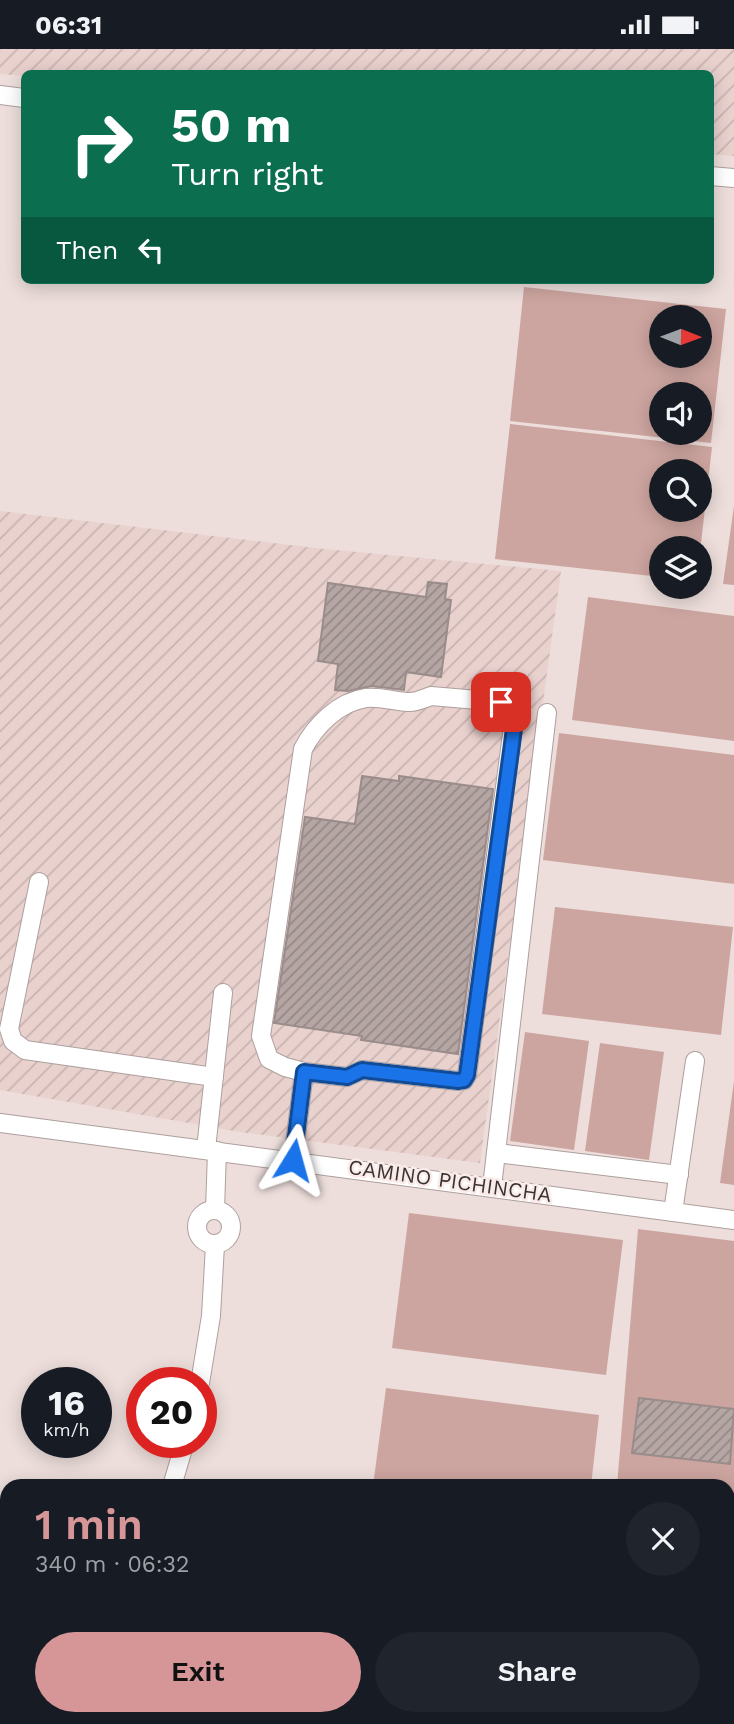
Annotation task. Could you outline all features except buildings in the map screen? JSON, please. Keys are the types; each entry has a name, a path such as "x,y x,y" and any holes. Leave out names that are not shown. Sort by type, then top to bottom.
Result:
{"street":[{"path":"0,95 21,97"},
{"path":"714,176 734,179"},
{"path":"431,696 501,702 511,712 514,729 467,1075 464,1080 458,1081 362,1070 347,1077 304,1072 269,1059 261,1036 300,766 303,749 311,733 333,713 366,698 413,702 431,696"},
{"path":"492,1187 547,713"},
{"path":"39,882 9,1029 13,1041 25,1050 214,1077"},
{"path":"203,1367 211,1317 215,1245 225,1241 230,1233 230,1222 225,1214 215,1210 212,1150 214,1077 223,993"},
{"path":"673,1212 695,1061"},
{"path":"293,1160 304,1072"},
{"name":"CAMINO PICHINCHA","path":"0,1123 734,1220"},
{"path":"496,1153 679,1175"},
{"path":"174,1479 180,1458"}],"shaded area":[{"path":"0,49 734,49 734,156 714,154 714,70 21,70 21,76 0,74"},
{"path":"524,287 689,305 649,305 649,368 712,368 712,307 726,309 712,434 712,382 649,382 649,436 510,421"},
{"path":"510,424 649,440 649,445 712,447 711,459 649,459 649,522 703,522 702,536 649,536 649,576 495,559"},
{"path":"734,506 734,585 723,584"},
{"path":"0,511 325,549 561,571 480,1163 240,1132 0,1090"},
{"path":"588,597 734,616 734,741 572,720"},
{"path":"559,733 734,755 734,884 543,860"},
{"path":"555,907 733,927 721,1035 542,1014"},
{"path":"525,1032 589,1041 574,1150 510,1141"},
{"path":"600,1043 664,1052 649,1160 585,1151"},
{"path":"734,1081 734,1185 720,1183"},
{"path":"409,1213 623,1240 606,1375 392,1348"},
{"path":"638,1229 734,1241 734,1479 618,1479"},
{"path":"386,1388 599,1415 592,1479 374,1479"}],"route":[{"path":"293,1160 304,1072 347,1077 362,1070 458,1081 464,1080 467,1075 514,729 511,712 501,702"}]}
